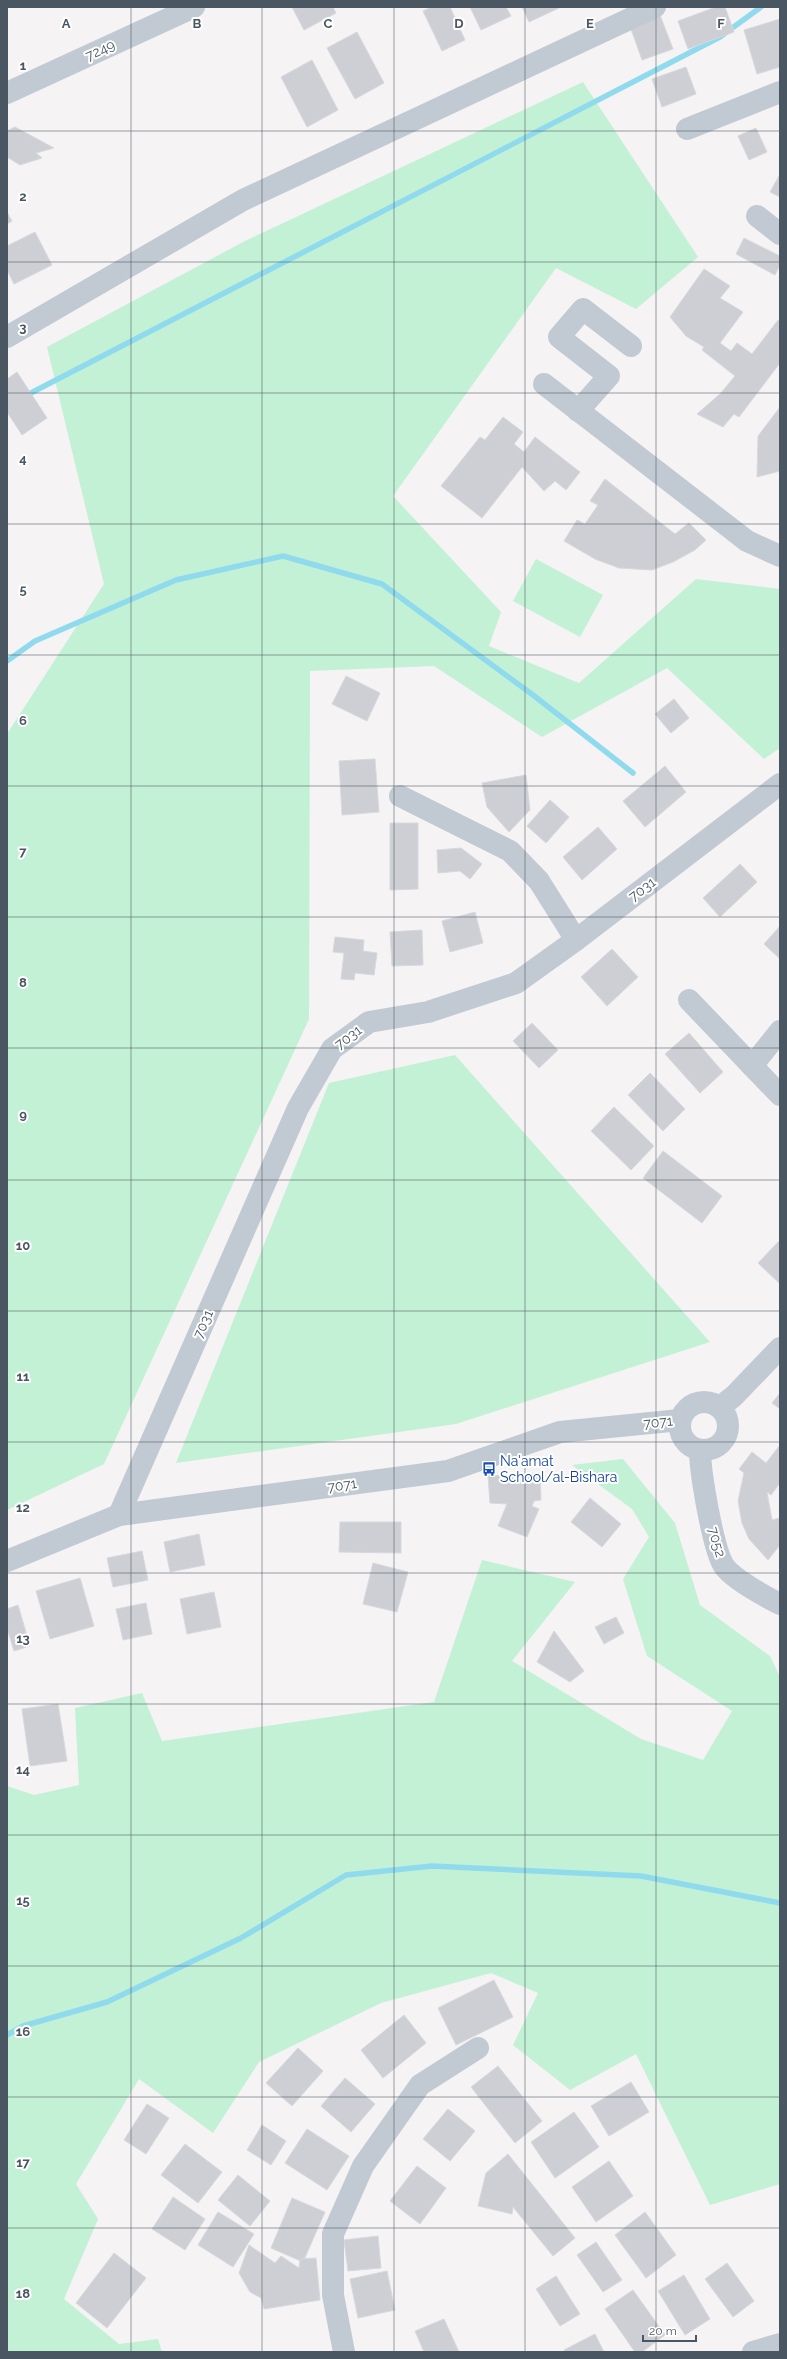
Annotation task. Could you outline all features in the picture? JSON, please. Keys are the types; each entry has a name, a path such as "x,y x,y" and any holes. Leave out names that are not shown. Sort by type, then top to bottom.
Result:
{"street":[{"name":"7249","path":"7,92 194,7"},
{"path":"7,337 243,200 655,7"},
{"path":"687,129 780,92"},
{"path":"757,216 780,234"},
{"path":"578,411 609,376 559,337 583,309 631,346"},
{"path":"544,384 747,541 780,556"},
{"name":"7031","path":"119,1516 298,1108 332,1049 369,1022 428,1012 516,983 576,940 780,784"},
{"path":"400,796 510,851 539,881 576,940"},
{"path":"689,1000 780,1095"},
{"path":"752,1066 780,1031"},
{"path":"720,1407 734,1396 780,1348"},
{"path":"695,1403 713,1403 720,1407 728,1421 726,1436 716,1447 700,1450 688,1445 683,1439 679,1429 680,1420 688,1407 695,1403"},
{"name":"7071","path":"7,1561 119,1516 448,1471 560,1432 680,1420"},
{"name":"7052","path":"700,1450 700,1465 714,1536 724,1567 760,1594 780,1604"},
{"path":"344,2352 333,2295 332,2234 363,2166 420,2085 478,2048"},
{"path":"753,2352 780,2344"}],"green space":[{"path":"583,82 698,257 636,309 556,268 393,496 501,612 489,646 579,683 696,579 780,589 780,748 764,759 667,668 542,737 434,666 310,671 309,1019 104,1464 7,1510 7,734 104,584 47,347 245,241"},
{"path":"536,559 603,595 580,637 513,601"},
{"path":"455,1055 710,1342 456,1424 176,1463 329,1083"},
{"path":"623,1459 675,1523 700,1605 770,1656 780,1677 780,2184 710,2205 636,2054 570,2090 513,2045 538,1993 491,1973 381,2003 259,2062 213,2133 139,2079 76,2184 98,2219 64,2299 119,2344 158,2339 162,2352 7,2352 7,1786 34,1795 79,1785 75,1708 142,1693 162,1741 434,1702 482,1560 575,1582 512,1661 641,1739 703,1760 732,1711 647,1656 623,1579 649,1537 632,1509 572,1465"}],"building":[{"path":"292,7 333,7 336,13 304,30"},
{"path":"432,7 450,7 465,40 442,51 423,11"},
{"path":"470,7 506,7 511,16 481,30"},
{"path":"522,7 559,7 559,8 529,22"},
{"path":"716,7 725,7 734,32 688,49 678,21"},
{"path":"660,15 673,49 642,60 630,26"},
{"path":"780,19 780,67 757,74 744,30"},
{"path":"357,32 384,83 355,99 327,48"},
{"path":"312,60 338,110 307,127 281,77"},
{"path":"686,67 696,94 662,107 652,79"},
{"path":"15,127 54,148 36,153 42,158 20,165 7,157 7,131"},
{"path":"756,128 767,152 749,160 738,136"},
{"path":"780,174 780,197 770,192"},
{"path":"7,212 12,221 7,224"},
{"path":"35,232 52,265 14,284 7,270 7,246"},
{"path":"744,238 780,256 780,265 775,275 736,254"},
{"path":"704,269 730,286 720,298 743,312 720,343 731,351 737,343 752,354 778,320 780,322 780,363 739,417 734,414 723,427 697,414 720,394 735,376 702,350 704,347 686,336 670,317"},
{"path":"17,372 47,418 22,435 7,412 7,379"},
{"path":"780,407 780,471 757,477 758,436"},
{"path":"503,417 523,432 514,444 524,452 535,437 580,472 566,490 555,481 544,491 522,467 482,518 441,486 480,437 485,440"},
{"path":"605,479 675,534 689,523 706,540 695,550 673,562 652,570 619,568 595,559 564,541 577,520 585,524 598,505 590,501"},
{"path":"346,676 380,693 367,721 332,704"},
{"path":"674,699 689,718 671,733 655,714"},
{"path":"375,759 379,812 342,815 339,761"},
{"path":"665,766 686,792 645,827 623,801"},
{"path":"526,775 530,810 509,832 487,807 482,783"},
{"path":"550,800 569,817 546,843 527,826"},
{"path":"390,823 418,823 418,889 390,890"},
{"path":"598,827 617,849 582,880 563,857"},
{"path":"461,848 482,864 470,879 460,871 438,873 437,850"},
{"path":"740,864 757,882 720,917 703,898"},
{"path":"475,912 483,943 450,952 442,921"},
{"path":"780,926 780,959 764,944"},
{"path":"422,930 423,965 392,966 390,932"},
{"path":"335,937 364,940 363,951 377,953 374,975 355,973 354,980 341,979 344,953 333,952"},
{"path":"612,949 638,977 607,1006 581,977"},
{"path":"532,1023 558,1050 539,1068 513,1041"},
{"path":"689,1033 723,1072 700,1093 665,1054"},
{"path":"650,1073 685,1109 663,1131 628,1095"},
{"path":"614,1107 654,1146 631,1170 591,1131"},
{"path":"663,1151 722,1196 702,1223 643,1178"},
{"path":"779,1241 780,1242 780,1284 758,1263"},
{"path":"780,1393 780,1409 772,1403"},
{"path":"780,1445 780,1483 771,1495 767,1492 772,1520 780,1518 780,1545 768,1560 749,1539 742,1523 738,1501 744,1473 739,1469 752,1452 766,1463"},
{"path":"540,1473 541,1500 534,1501 532,1506 539,1509 527,1537 498,1526 507,1504 490,1503 488,1476"},
{"path":"590,1498 621,1524 602,1547 571,1522"},
{"path":"340,1522 401,1522 401,1553 339,1552"},
{"path":"199,1534 205,1565 170,1572 164,1542"},
{"path":"142,1551 148,1580 113,1587 107,1558"},
{"path":"373,1563 408,1572 397,1612 363,1604"},
{"path":"80,1578 94,1626 50,1639 36,1591"},
{"path":"214,1592 221,1627 187,1634 180,1599"},
{"path":"146,1603 152,1634 123,1640 116,1609"},
{"path":"18,1605 30,1646 14,1651 7,1628 7,1609"},
{"path":"616,1617 624,1633 604,1644 595,1627"},
{"path":"554,1631 584,1671 570,1682 537,1662"},
{"path":"58,1704 67,1761 30,1766 22,1709"},
{"path":"494,1980 513,2017 456,2045 438,2008"},
{"path":"404,2015 426,2043 383,2078 361,2050"},
{"path":"298,2048 323,2071 292,2106 266,2083"},
{"path":"498,2066 542,2121 515,2143 471,2087"},
{"path":"345,2078 375,2104 351,2132 321,2106"},
{"path":"631,2082 649,2112 609,2136 591,2106"},
{"path":"147,2104 169,2118 146,2154 124,2140"},
{"path":"448,2109 475,2131 450,2161 423,2139"},
{"path":"574,2112 599,2147 555,2178 531,2142"},
{"path":"262,2125 286,2141 271,2165 247,2150"},
{"path":"307,2129 349,2156 327,2190 285,2163"},
{"path":"185,2144 222,2172 198,2203 161,2175"},
{"path":"508,2154 575,2238 553,2256 513,2207 512,2214 478,2206 486,2173"},
{"path":"609,2161 633,2196 596,2222 572,2187"},
{"path":"417,2166 446,2188 420,2224 390,2201"},
{"path":"238,2175 270,2201 250,2226 218,2200"},
{"path":"173,2197 205,2219 185,2250 152,2229"},
{"path":"292,2198 325,2212 303,2262 271,2248"},
{"path":"218,2212 254,2234 233,2267 198,2245"},
{"path":"645,2212 676,2255 646,2278 615,2235"},
{"path":"378,2236 381,2268 348,2271 344,2240"},
{"path":"596,2242 622,2280 603,2292 577,2255"},
{"path":"249,2245 275,2263 281,2256 299,2268 300,2259 316,2258 320,2300 264,2309 261,2298 250,2292 239,2273"},
{"path":"114,2253 146,2278 107,2328 76,2303"},
{"path":"727,2263 754,2301 733,2317 705,2279"},
{"path":"387,2271 395,2310 358,2318 350,2279"},
{"path":"684,2275 710,2319 685,2335 658,2291"},
{"path":"556,2276 580,2314 560,2326 536,2289"},
{"path":"633,2290 665,2335 642,2352 635,2352 605,2309"},
{"path":"444,2319 459,2352 424,2352 415,2331"},
{"path":"595,2334 604,2352 565,2352 564,2350"}],"waterway":[{"path":"25,396 720,37 761,7"},
{"path":"7,661 35,641 176,580 283,556 382,584 533,695 633,773"},
{"path":"7,2035 23,2026 107,2002 241,1938 346,1875 432,1866 641,1876 780,1903"}],"place":[{"name":"Na'amat School/al-Bishara","path":"489,1469"}]}
